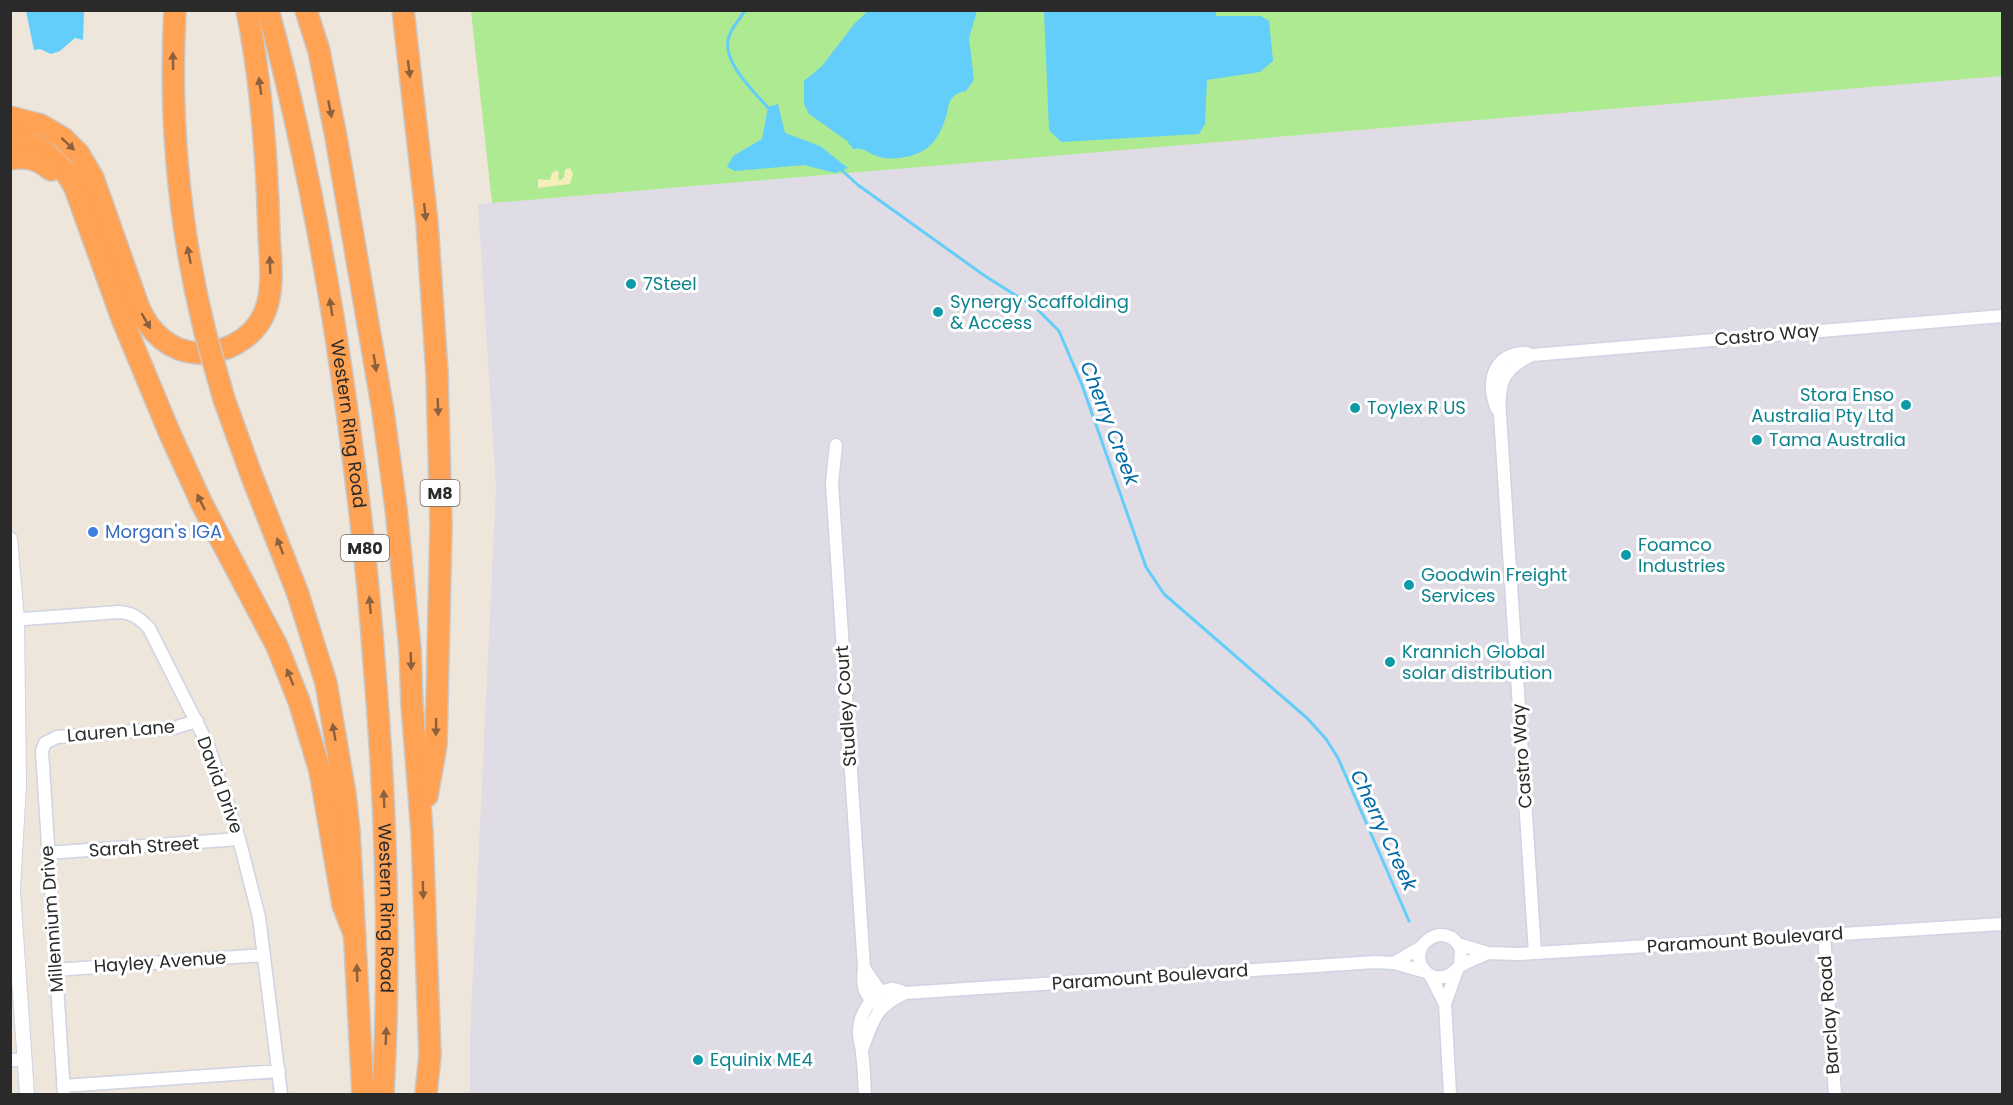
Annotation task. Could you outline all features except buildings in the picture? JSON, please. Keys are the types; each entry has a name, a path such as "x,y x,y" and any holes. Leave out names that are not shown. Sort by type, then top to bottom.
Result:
{"highway":[{"path":"175,10 173,49 177,164 186,240 206,332 224,399 298,594 326,684 349,830 363,1095"},
{"path":"13,115 54,132 79,154 93,178 139,308 152,331 168,343 188,352 209,352 228,348 256,329 265,312 269,297 264,121 255,49 247,10"},
{"name":"Western Ring Road","path":"268,10 300,133 315,214 342,373 366,557 382,764 385,841 388,955 383,1095"},
{"name":"Western Ring Road","path":"306,10 319,51 364,292 396,508 410,650 422,832 430,1055 426,1095"},
{"path":"312,10 319,51"},
{"name":"M8","path":"403,10 427,222 437,373 441,525 436,745 422,832"},
{"path":"10,137 30,143 52,156 61,164 75,188 123,321 184,465 202,504 273,637 300,701 320,771 343,905 355,936"},
{"path":"10,159 30,158 49,168 63,185 93,240"}],"street":[{"name":"Castro Way","path":"1535,953 1500,415 1500,397 1504,378 1514,364 1532,355 2002,316"},
{"name":"Studley Court","path":"836,444 832,483 864,968 873,980 876,1000"},
{"path":"10,539 19,733 19,785 12,887"},
{"name":"David Drive","path":"14,619 119,612 139,617 148,628 208,745 239,838 259,917 281,1095"},
{"name":"Lauren Lane","path":"45,743 50,739 68,735 173,728 197,722"},
{"path":"10,755 16,747 19,733"},
{"name":"Millennium Drive","path":"45,743 42,751 42,764 63,1090"},
{"name":"Sarah Street","path":"47,854 239,838"},
{"path":"10,863 17,1060 27,1095"},
{"name":"Paramount Boulevard","path":"1458,944 1488,953 1535,953 2002,924"},
{"name":"Barclay Road","path":"1824,935 1835,1095"},
{"path":"1394,963 1421,947 1432,937 1446,936 1458,944 1462,955 1459,968 1444,1004"},
{"path":"1421,947 1419,960 1444,1004 1450,1095"},
{"name":"Paramount Boulevard","path":"1459,968 1488,953"},
{"name":"Hayley Avenue","path":"56,970 264,955"},
{"name":"Paramount Boulevard","path":"876,1000 905,993 1361,963 1394,963 1428,974"},
{"path":"1428,974 1445,977 1459,968"},
{"path":"865,1095 860,1025 876,1000"},
{"path":"63,1090 279,1071"}],"shaded area":[{"path":"2002,76 2002,1094 470,1094 470,1037 496,488 478,204"}],"green space":[{"path":"2002,10 2002,76 492,203 471,11"}],"sand":[{"path":"570,168 573,174 570,184 538,188 538,179 550,180 552,173 556,170 559,172 558,179 561,180 565,169"}],"water":[{"path":"26,11 84,11 83,40 75,38 60,51 51,54 40,49 34,50"},
{"path":"868,11 977,11 969,38 974,80 966,91 957,94 951,100 942,128 935,140 925,150 910,156 878,157 862,149 853,149 847,141 809,114 804,104 804,81 822,66 855,23"},
{"path":"1044,11 1216,11 1216,16 1261,16 1269,21 1273,61 1260,72 1207,80 1205,124 1199,134 1061,142 1049,130"},
{"path":"778,104 785,133 820,146 848,168 835,173 804,165 735,171 727,167 733,156 762,139 768,107"}],"waterway":[{"name":"Cherry Creek","path":"745,10 730,34 729,54 739,74 769,109"},
{"name":"Cherry Creek","path":"839,168 858,185 985,276 1036,308 1059,331 1082,385 1146,567 1164,594 1307,718 1326,739 1338,758 1409,921"}],"place":[{"name":"7Steel","path":"631,284"},
{"name":"Synergy Scaffolding & Access","path":"938,312"},
{"name":"Stora Enso Australia Pty Ltd","path":"1906,405"},
{"name":"Toylex R US","path":"1355,408"},
{"name":"Tama Australia","path":"1757,440"},
{"name":"Morgan's IGA","path":"93,532"},
{"name":"Foamco Industries","path":"1626,555"},
{"name":"Goodwin Freight Services","path":"1409,585"},
{"name":"Krannich Global solar distribution","path":"1390,662"},
{"name":"Equinix ME4","path":"698,1060"}]}
